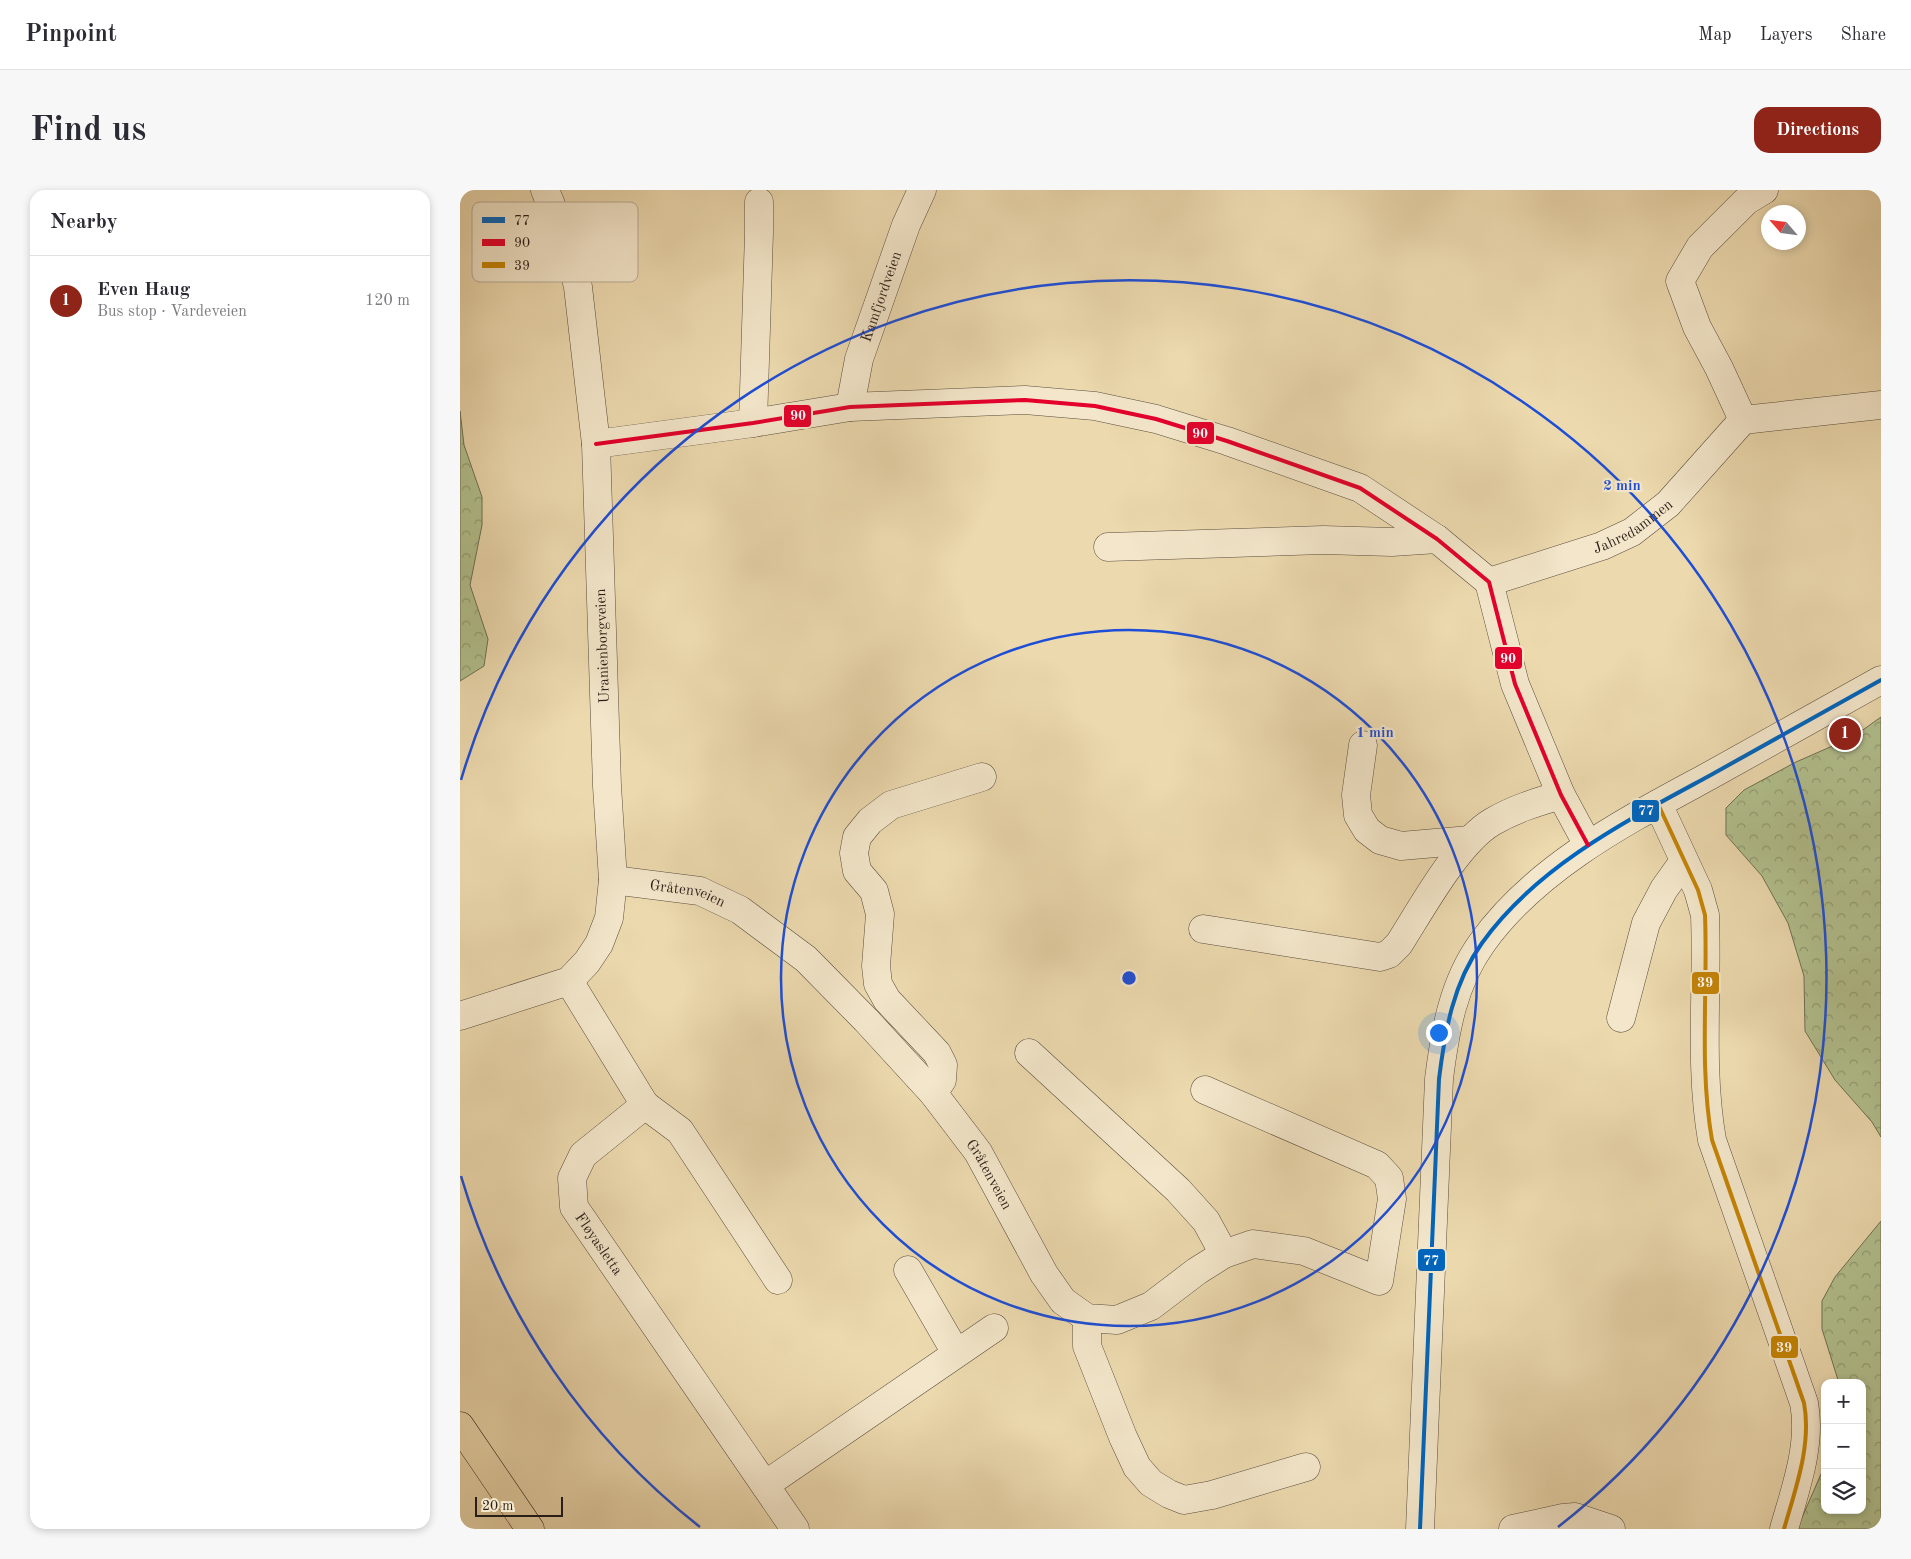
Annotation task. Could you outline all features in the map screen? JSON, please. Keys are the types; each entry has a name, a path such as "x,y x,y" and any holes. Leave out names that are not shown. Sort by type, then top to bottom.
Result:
{"main road":[{"path":"460,1426 530,1529"}],"street":[{"name":"Uranienborgveien","path":"545,190 550,202"},
{"name":"Kamfjordveien","path":"850,407 859,359 906,225 922,190"},
{"path":"1764,190 1746,201 1700,247 1680,281 1697,327 1720,368 1743,420 1881,405"},
{"path":"753,423 759,202"},
{"name":"Uranienborgveien","path":"569,982 587,962 599,944 609,918 614,880 607,786 596,444 577,282"},
{"path":"596,444 753,423 850,407 1025,400 1095,406 1156,419 1360,488 1437,539 1489,582 1516,684 1561,795 1588,846"},
{"name":"Jahredammen","path":"1489,582 1602,546 1632,532 1668,504 1743,420"},
{"path":"1108,547 1323,540 1392,542 1437,539"},
{"path":"1420,1529 1439,1089 1444,1036 1452,1004 1465,973 1481,944 1504,914 1533,887 1588,846 1658,804 1881,680"},
{"path":"1363,744 1356,795 1358,815 1367,830 1380,840 1401,846 1470,840"},
{"path":"933,1093 942,1080 943,1065 937,1053 887,1000 878,984 876,966 880,914 874,891 857,871 854,853 857,837 870,821 890,805 982,777"},
{"path":"1203,929 1380,958 1389,954 1399,944 1451,864 1470,840 1492,822 1526,805 1561,795"},
{"path":"1658,804 1698,890 1705,915 1705,1078 1707,1111 1712,1140 1804,1403 1806,1431 1801,1462 1784,1529"},
{"path":"1621,1018 1646,923 1664,889 1684,861"},
{"name":"Gråtenveien","path":"614,880 700,892 740,910 806,959 866,1020 933,1093 978,1152 1044,1274 1063,1301 1087,1318"},
{"path":"460,1016 569,982 645,1105 680,1130 778,1280"},
{"path":"1029,1053 1178,1190 1206,1221 1224,1254"},
{"path":"1205,1090 1377,1165 1389,1178 1392,1199 1378,1282 1304,1251 1253,1244 1224,1254 1197,1271 1151,1306 1117,1320 1087,1318 1086,1346 1137,1467 1151,1483 1169,1494 1184,1500 1212,1495 1306,1466"},
{"name":"Fløyasletta","path":"645,1105 583,1155 572,1178 574,1207 795,1529"},
{"path":"908,1270 956,1353"},
{"path":"765,1484 994,1328"},
{"path":"1512,1529 1575,1517 1611,1529"}],"green space":[{"path":"460,411 464,445 482,497 482,525 470,585 488,639 484,666 460,681"},
{"path":"1881,717 1881,1137 1872,1122 1835,1080 1805,1031 1804,976 1788,923 1762,876 1726,835 1726,808 1744,790 1796,762 1853,737"},
{"path":"1881,1221 1881,1529 1797,1529 1821,1474 1821,1514 1866,1514 1866,1379 1838,1379 1822,1329 1822,1301 1835,1277"}],"transit line":[{"name":"90","path":"596,444 753,423 850,407 1025,400 1095,406 1156,419 1227,441 1360,488 1437,539 1489,582 1515,684 1561,795 1588,845"},
{"name":"77","path":"1420,1529 1439,1079 1444,1043 1452,1008 1457,991 1472,958 1504,916 1529,891 1586,847 1647,810 1881,680"},
{"name":"39","path":"1658,804 1698,890 1705,915 1705,1056 1708,1112 1712,1140 1804,1403 1806,1419 1804,1451 1784,1529"}],"place":[{"name":"Even Haug","path":"1845,734"}]}
